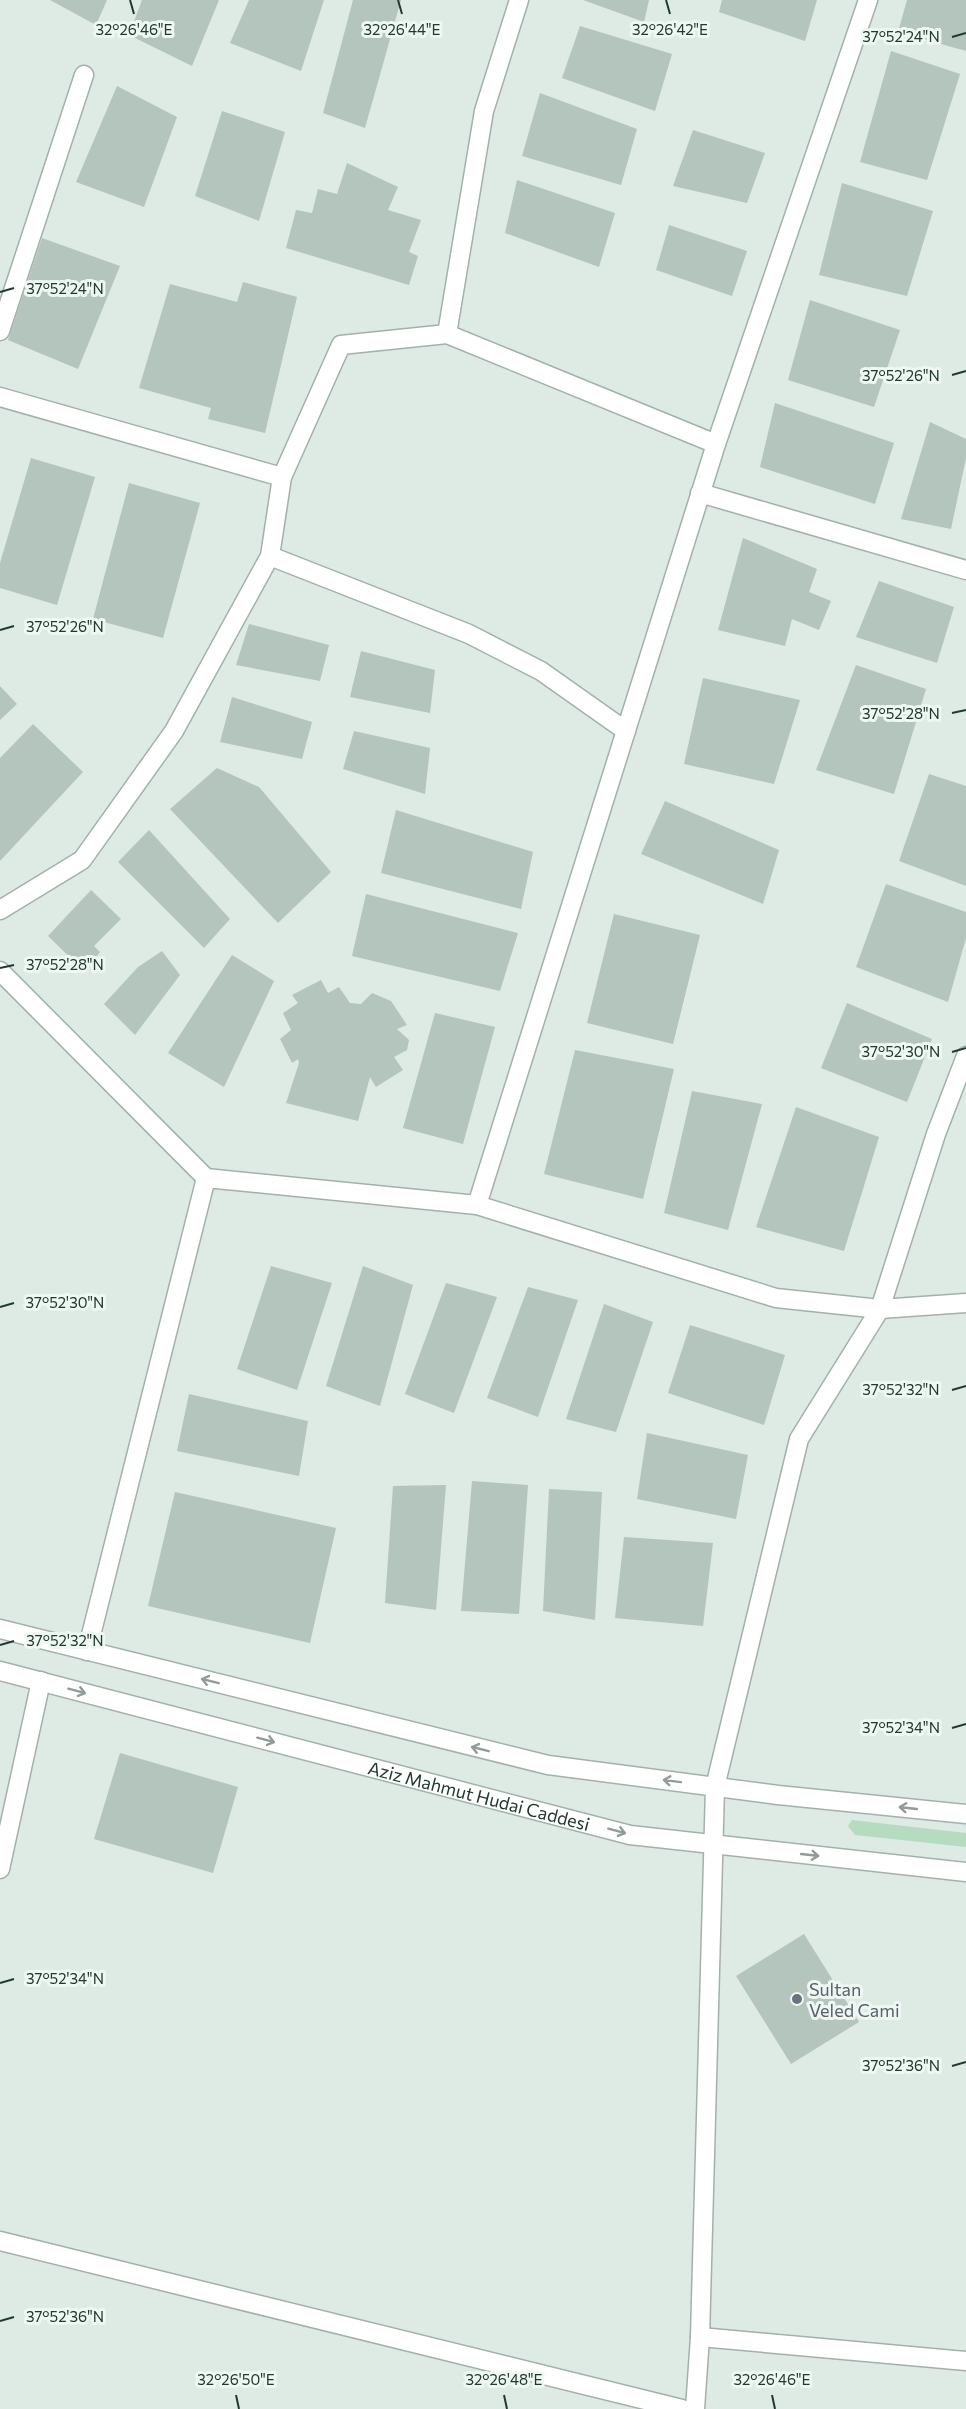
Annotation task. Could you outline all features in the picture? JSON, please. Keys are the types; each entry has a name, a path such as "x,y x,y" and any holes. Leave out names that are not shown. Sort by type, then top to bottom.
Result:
{"street":[{"path":"447,334 484,111 519,0"},
{"path":"477,1206 700,493 868,0"},
{"path":"0,331 84,75"},
{"path":"0,910 82,860 174,731 270,556 282,477 341,345 447,334 716,444"},
{"path":"0,397 282,477"},
{"path":"700,493 966,570"},
{"path":"270,556 469,634 541,671 626,731"},
{"path":"0,970 206,1178 477,1206 776,1298 880,1309 966,1303"},
{"path":"695,2409 700,2337 716,1787 799,1439 880,1309 936,1134 966,1056"},
{"path":"87,1651 206,1178"},
{"path":"0,1629 548,1765 716,1787 966,1814"},
{"name":"Aziz Mahmut Hudai Caddesi","path":"0,1671 630,1835 966,1872"},
{"path":"0,1869 41,1682"},
{"path":"0,2241 682,2409"},
{"path":"700,2337 966,2361"}],"green space":[{"path":"852,1820 966,1833 966,1847 855,1835 848,1826"}],"building":[{"path":"50,0 107,0 96,25"},
{"path":"142,0 219,0 192,66 129,35"},
{"path":"249,0 324,0 301,71 230,43"},
{"path":"353,0 401,0 365,128 323,113"},
{"path":"583,0 649,0 644,22"},
{"path":"722,0 817,0 805,41 719,12"},
{"path":"907,0 966,0 966,51 898,32"},
{"path":"580,26 672,54 655,111 562,78"},
{"path":"891,51 960,74 927,180 860,162"},
{"path":"117,86 177,117 144,207 76,182"},
{"path":"540,93 637,129 621,185 522,156"},
{"path":"222,111 285,132 259,221 195,196"},
{"path":"693,130 765,153 747,203 673,186"},
{"path":"347,163 398,187 388,210 421,220 409,252 418,256 409,285 286,248 296,210 312,213 318,189 337,194"},
{"path":"517,180 615,213 599,267 505,233"},
{"path":"842,183 933,211 907,296 819,275"},
{"path":"669,225 747,251 732,296 656,270"},
{"path":"42,238 120,266 78,369 8,340"},
{"path":"243,282 297,297 265,433 208,419 211,408 139,388 170,284 237,302"},
{"path":"810,300 900,330 874,407 788,380"},
{"path":"775,403 894,443 875,504 760,467"},
{"path":"930,422 966,439 966,458 951,529 901,519"},
{"path":"31,458 95,477 57,605 0,588 0,563"},
{"path":"129,483 200,503 163,638 93,619"},
{"path":"743,538 817,569 809,592 831,601 819,630 792,619 785,646 718,630"},
{"path":"879,581 954,607 937,663 856,637"},
{"path":"249,624 329,645 320,681 236,665"},
{"path":"361,651 435,670 430,713 350,697"},
{"path":"856,665 926,689 894,794 816,770"},
{"path":"703,678 800,700 774,784 684,764"},
{"path":"0,686 17,704 0,720"},
{"path":"232,697 312,722 302,759 220,742"},
{"path":"33,724 83,772 0,861 0,758"},
{"path":"354,731 430,748 425,794 343,769"},
{"path":"217,768 259,787 331,872 278,923 170,809"},
{"path":"929,774 966,786 966,886 899,861"},
{"path":"665,801 779,850 763,904 641,854"},
{"path":"396,810 533,852 521,909 381,873"},
{"path":"149,830 230,919 204,948 118,862"},
{"path":"886,884 966,912 966,938 948,1002 856,967"},
{"path":"91,890 121,919 94,946 100,952 85,972 48,936"},
{"path":"366,894 518,933 500,991 352,956"},
{"path":"614,914 700,935 673,1044 587,1023"},
{"path":"162,951 180,975 135,1035 104,1004 138,967"},
{"path":"232,955 274,981 224,1087 168,1053"},
{"path":"321,980 328,993 339,987 350,1003 361,1004 372,993 391,1001 407,1025 397,1029 409,1040 407,1050 394,1057 403,1070 376,1087 370,1077 358,1121 286,1103 299,1063 298,1059 292,1063 280,1039 291,1030 283,1013 298,1003 292,995"},
{"path":"847,1003 932,1039 907,1102 821,1068"},
{"path":"435,1013 495,1027 463,1144 403,1128"},
{"path":"575,1050 674,1069 643,1199 544,1174"},
{"path":"692,1091 762,1104 728,1230 664,1213"},
{"path":"796,1107 879,1137 844,1251 756,1227"},
{"path":"271,1266 332,1283 297,1390 237,1369"},
{"path":"363,1266 413,1285 380,1406 326,1386"},
{"path":"446,1283 497,1297 454,1413 405,1394"},
{"path":"528,1287 578,1300 538,1417 487,1398"},
{"path":"604,1304 653,1322 616,1432 566,1419"},
{"path":"690,1325 785,1355 764,1425 668,1393"},
{"path":"189,1394 308,1421 299,1476 177,1451"},
{"path":"647,1433 748,1455 736,1519 637,1499"},
{"path":"472,1481 528,1485 519,1614 461,1611"},
{"path":"446,1485 436,1610 385,1603 393,1486"},
{"path":"549,1489 602,1492 595,1620 543,1611"},
{"path":"175,1492 336,1528 310,1643 148,1606"},
{"path":"624,1537 713,1543 703,1626 615,1618"},
{"path":"120,1753 238,1787 213,1873 94,1839"},
{"name":"Sultan Veled Cami","path":"804,1934 859,2022 791,2064 736,1976"}],"place":[{"name":"Sultan Veled Cami","path":"797,1999"}]}
